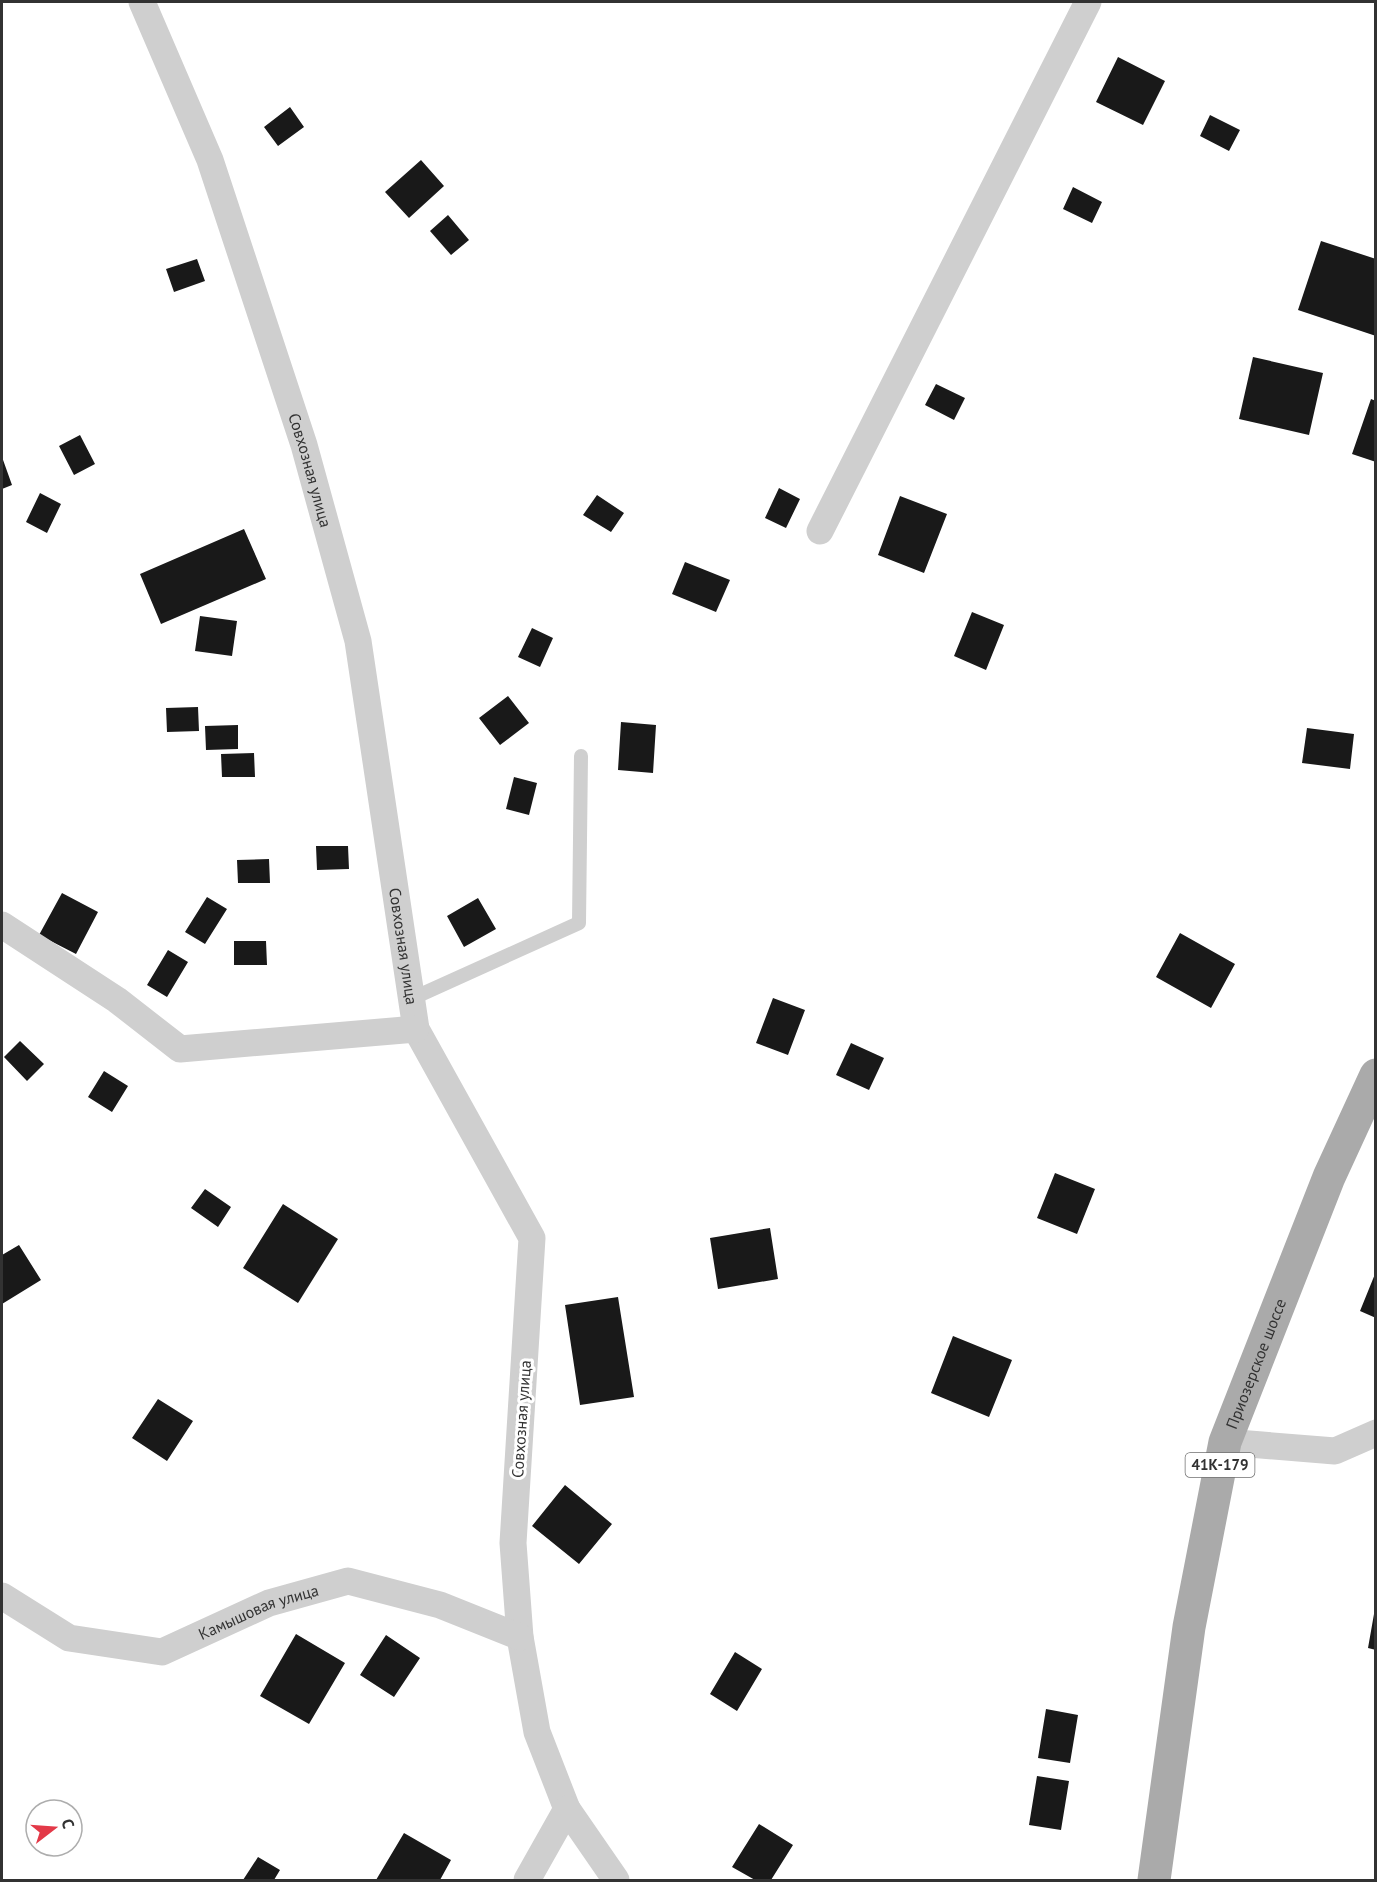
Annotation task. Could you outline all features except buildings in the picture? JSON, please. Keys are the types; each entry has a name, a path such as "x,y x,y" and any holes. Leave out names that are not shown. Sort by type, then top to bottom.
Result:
{"main road":[{"name":"Приозерское шоссе","path":"1154,1881 1189,1627 1225,1442 1329,1177 1376,1075"}],"street":[{"name":"Совхозная улица","path":"142,2 210,160 304,445 358,641 416,1029 532,1238 513,1543 520,1637 537,1732 567,1809 616,1881"},
{"path":"820,531 1088,2"},
{"path":"2,925 117,1000 180,1049 416,1029"},
{"path":"1225,1442 1335,1451 1376,1433"},
{"name":"Камышовая улица","path":"2,1596 69,1638 162,1652 269,1603 348,1581 440,1605 520,1637"},
{"path":"527,1881 567,1809"}],"lane":[{"path":"411,999 579,923 580,756"}]}
